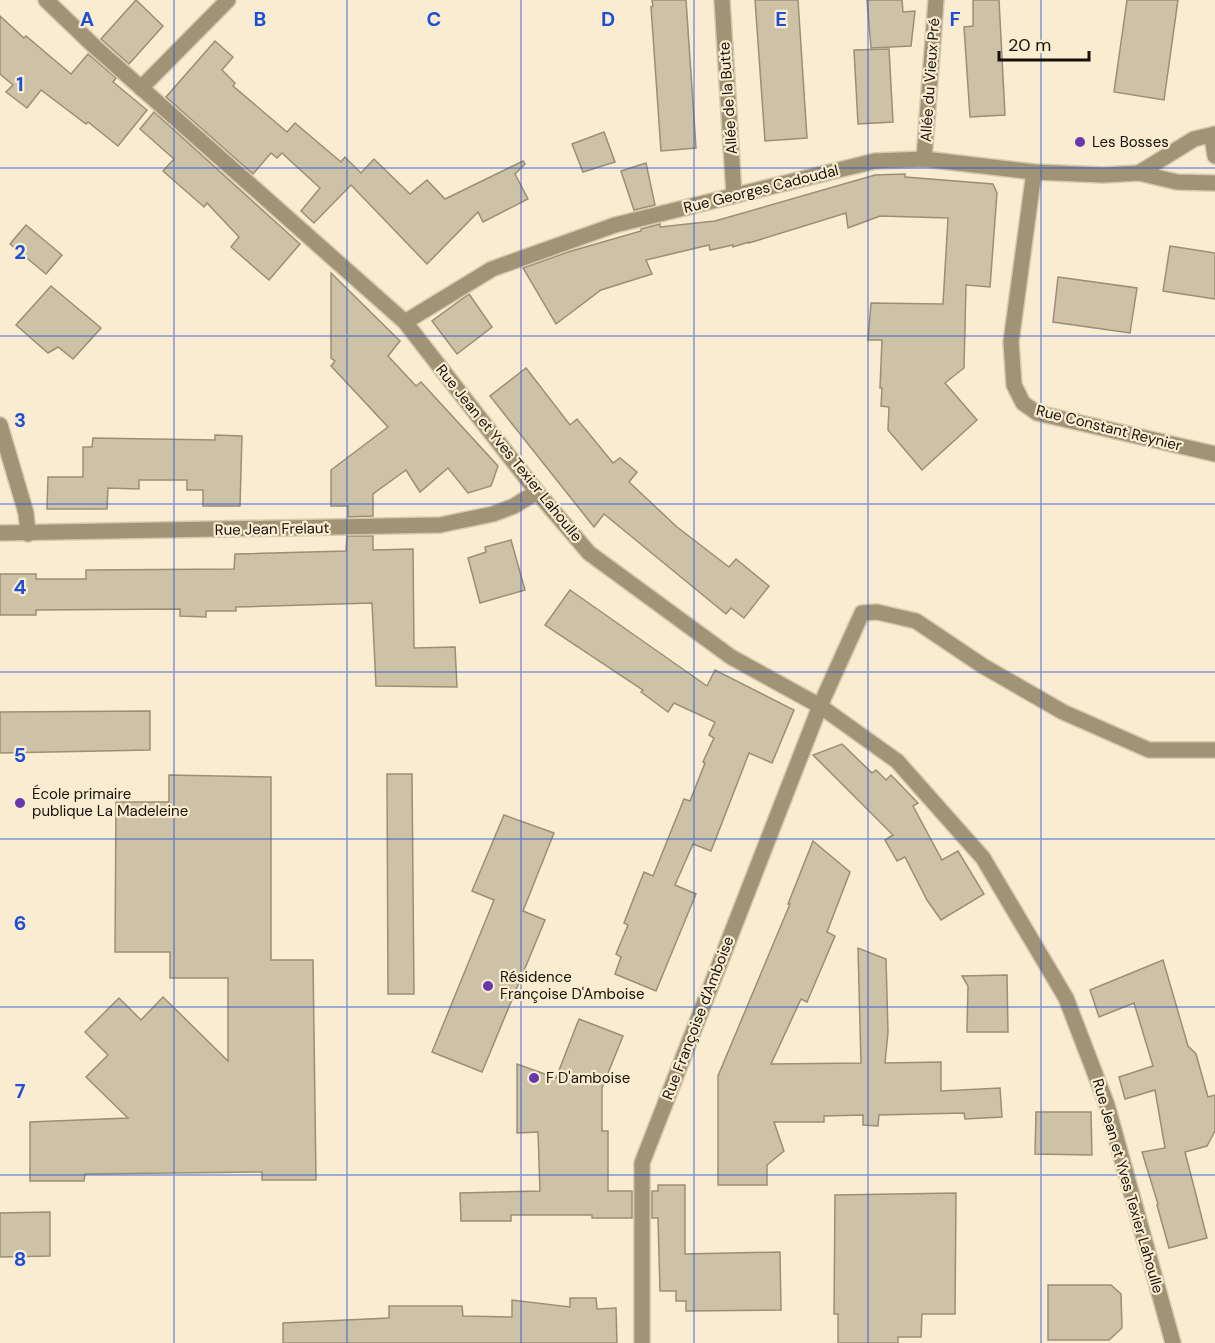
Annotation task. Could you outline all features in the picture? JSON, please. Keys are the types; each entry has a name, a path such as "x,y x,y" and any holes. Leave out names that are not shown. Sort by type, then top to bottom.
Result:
{"street":[{"name":"Rue Jean et Yves Texier Lahoulle","path":"46,0 94,47 405,322 537,492 589,553 731,657 820,706 897,761 983,858 1066,999 1107,1105 1173,1343"},
{"path":"141,88 228,0"},
{"name":"Allée de la Butte","path":"722,0 734,195"},
{"name":"Allée du Vieux Pré","path":"924,159 936,0"},
{"path":"1215,136 1215,156"},
{"name":"Rue Georges Cadoudal","path":"1139,173 1194,139 1215,136"},
{"name":"Rue Georges Cadoudal","path":"405,322 492,270 615,225 875,161 924,159 1034,172 1104,175 1139,173 1177,182 1215,183"},
{"name":"Rue Constant Reynier","path":"1034,172 1011,342 1014,385 1023,403 1037,413 1215,454"},
{"path":"0,425 26,513 28,534"},
{"name":"Rue Jean Frelaut","path":"0,533 440,525 493,514 514,506 537,492"},
{"name":"Rue Françoise d'Amboise","path":"642,1343 642,1163 820,706 862,612 877,612 916,621 983,666 1063,712 1149,750 1215,750"}],"building":[{"path":"136,0 163,26 129,64 101,39"},
{"path":"652,0 686,0 696,148 661,151"},
{"path":"755,0 798,0 807,138 765,141"},
{"path":"867,0 902,0 903,12 915,11 911,46 871,48"},
{"path":"973,0 999,0 1005,115 970,117 964,27 973,26"},
{"path":"1127,0 1178,0 1164,100 1114,92"},
{"path":"0,16 24,38 26,36 71,74 88,54 116,78 113,82 147,110 118,146 41,90 27,108 6,92 13,85 0,74"},
{"path":"215,41 233,57 222,70 235,83 233,86 287,132 295,123 341,162 345,157 361,173 374,159 410,194 427,180 445,199 523,161 525,164 515,174 528,199 483,222 478,212 427,264 351,185 314,223 301,211 320,188 282,153 277,158 271,153 253,174 166,97"},
{"path":"889,49 893,122 858,124 854,50"},
{"path":"154,112 300,244 269,280 231,247 239,237 207,203 204,207 163,171 174,159 140,129"},
{"path":"604,132 615,162 583,172 572,144"},
{"path":"646,163 655,205 634,210 621,171"},
{"path":"905,174 905,177 993,184 997,193 990,287 966,285 964,368 945,383 977,420 922,470 888,430 889,407 881,406 882,340 868,340 871,303 943,304 948,218 880,216 848,228 846,213 733,247 733,245 710,250 709,245 646,260 652,274 601,290 556,324 523,268 660,224 660,227 715,221 875,175"},
{"path":"26,225 62,255 46,274 10,244"},
{"path":"1170,246 1215,253 1215,299 1163,291"},
{"path":"331,273 400,341 388,356 416,386 421,382 498,466 491,486 468,493 448,468 420,492 406,470 373,494 373,516 348,517 348,506 331,506 331,470 388,427 331,366 335,361 331,358"},
{"path":"1058,277 1137,288 1130,333 1053,322"},
{"path":"51,286 101,328 73,359 58,347 48,353 16,325"},
{"path":"469,294 492,327 457,354 432,321"},
{"path":"526,368 570,425 577,419 613,463 620,458 637,472 629,482 677,527 729,567 736,559 769,586 744,618 731,608 726,614 604,514 594,527 490,396"},
{"path":"215,435 242,436 240,506 203,506 203,490 187,490 187,480 139,480 139,489 108,488 107,509 47,509 48,477 83,477 83,447 92,447 93,438 215,440"},
{"path":"347,536 373,536 373,550 413,549 414,648 455,647 457,687 376,686 372,603 236,607 236,611 206,611 206,617 180,616 180,609 36,610 36,615 0,615 0,574 36,574 36,579 86,579 86,570 234,569 235,554 346,551"},
{"path":"511,540 525,590 480,603 468,558 486,552 485,547"},
{"path":"570,590 707,686 715,670 794,710 772,763 749,753 711,851 693,844 675,885 696,894 656,991 615,974 621,957 616,954 628,925 624,923 644,872 653,876 684,799 690,801 714,738 709,735 715,722 674,703 668,712 641,692 643,690 545,625"},
{"path":"150,711 150,750 0,753 0,712"},
{"path":"842,744 872,773 876,770 886,780 891,775 918,803 913,806 942,860 958,851 984,894 941,920 927,900 905,857 897,861 885,840 893,835 813,755"},
{"path":"387,774 412,774 414,994 388,994"},
{"path":"169,775 271,777 271,960 313,960 316,1180 262,1180 262,1172 85,1174 84,1181 30,1181 30,1122 128,1118 86,1077 108,1055 85,1032 119,998 141,1020 163,997 228,1061 228,978 170,978 170,952 115,952 116,802 169,802"},
{"name":"Résidence Françoise D'Amboise","path":"504,815 554,833 523,911 545,920 482,1072 432,1052 494,900 472,891"},
{"path":"813,841 850,872 827,932 835,936 807,1002 801,999 771,1064 861,1063 858,948 886,959 888,1032 885,1063 941,1062 941,1091 1000,1088 1002,1117 965,1119 964,1113 879,1115 878,1126 863,1125 863,1115 824,1116 824,1122 774,1122 784,1151 767,1165 767,1185 718,1185 718,1076 790,904 788,904"},
{"path":"1163,960 1188,1046 1196,1054 1208,1097 1215,1095 1215,1131 1207,1146 1185,1152 1207,1238 1169,1248 1142,1152 1165,1148 1155,1090 1125,1099 1119,1077 1153,1066 1134,1003 1099,1017 1090,990"},
{"path":"1007,975 1008,1032 967,1032 968,986 962,976"},
{"path":"579,1019 623,1036 602,1088 602,1131 608,1131 608,1191 632,1191 632,1218 592,1218 592,1215 511,1215 511,1221 461,1221 460,1193 540,1191 538,1132 517,1133 517,1064 556,1078"},
{"path":"1036,1112 1091,1112 1092,1155 1035,1154"},
{"path":"658,1185 685,1185 685,1254 780,1252 781,1310 686,1311 686,1301 676,1301 676,1291 660,1291 658,1218 652,1218 652,1191 658,1191"},
{"path":"956,1193 955,1314 922,1314 921,1337 898,1337 898,1343 838,1343 838,1314 834,1314 835,1195"},
{"path":"50,1212 50,1256 0,1257 0,1213"},
{"path":"1048,1285 1111,1285 1121,1294 1122,1328 1109,1340 1048,1340"},
{"path":"570,1298 596,1298 597,1309 616,1308 617,1343 283,1343 283,1323 389,1318 389,1306 462,1306 463,1316 512,1317 512,1300 570,1307"}],"place":[{"name":"Les Bosses","path":"1080,142"},
{"name":"École primaire publique La Madeleine","path":"20,803"},
{"name":"Résidence Françoise D'Amboise","path":"488,986"},
{"name":"F D'amboise","path":"534,1078"}]}
